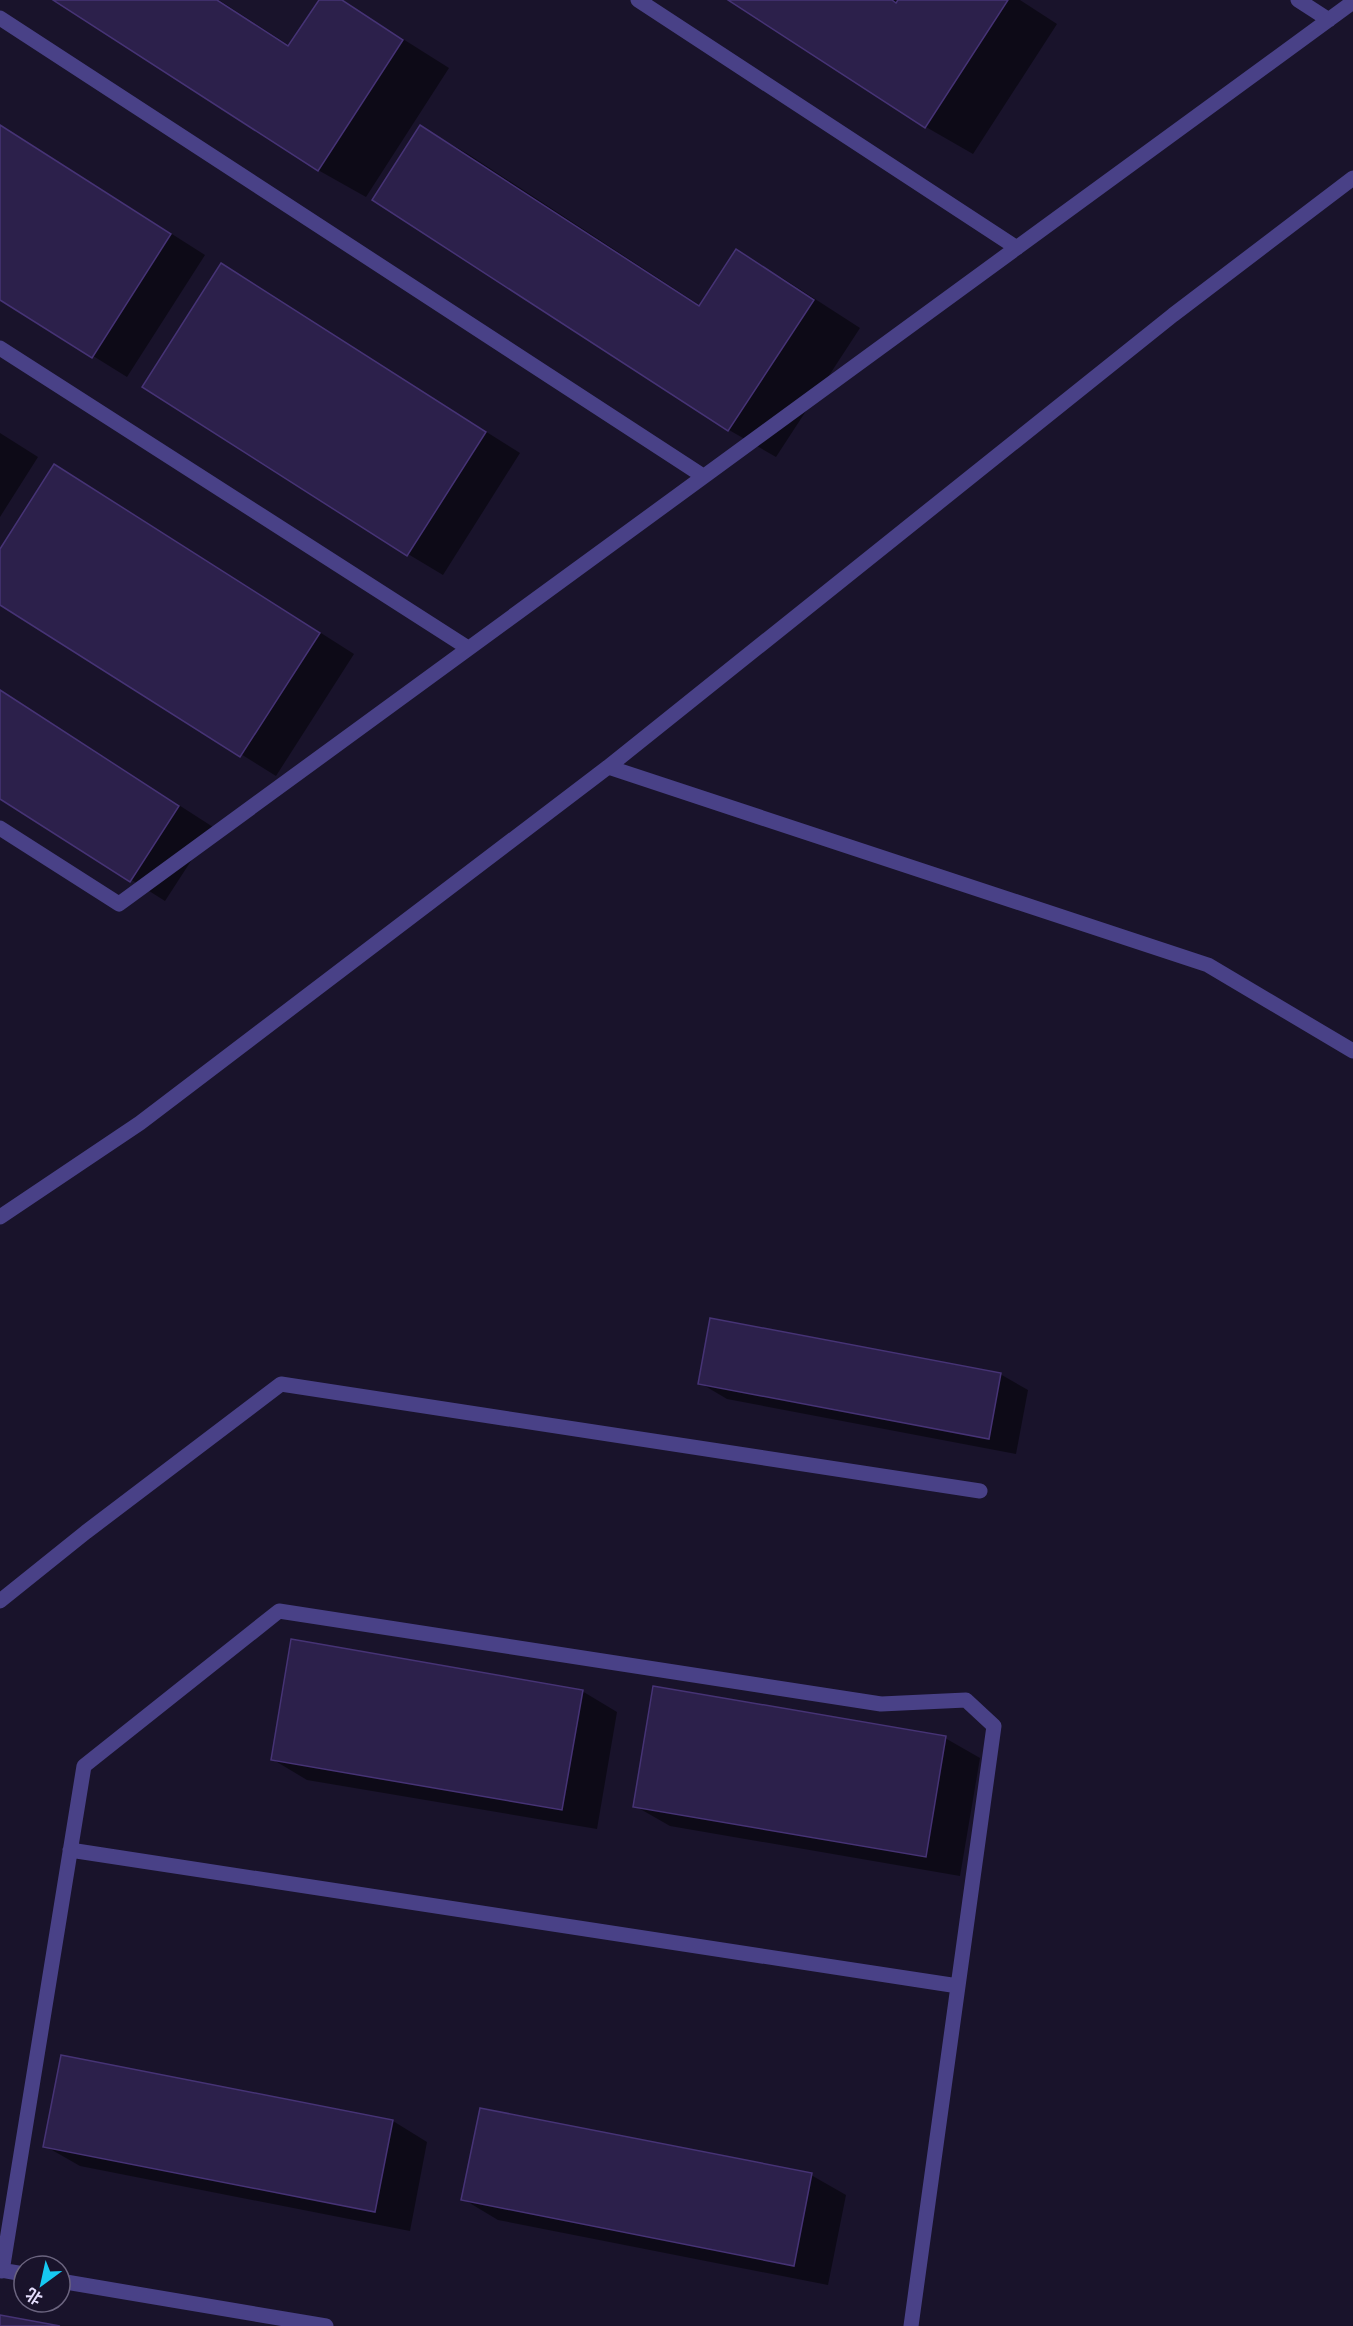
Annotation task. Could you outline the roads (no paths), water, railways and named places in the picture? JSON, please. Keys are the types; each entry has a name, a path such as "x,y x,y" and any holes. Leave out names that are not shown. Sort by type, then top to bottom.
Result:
{"street":[{"path":"638,0 1017,248"},
{"path":"1298,0 1329,20"},
{"path":"0,828 119,904 1353,2"},
{"path":"0,18 704,476"},
{"path":"0,1217 140,1123 608,767 1173,315 1353,178"},
{"path":"0,348 468,648"},
{"path":"608,767 1208,965 1353,1051"},
{"path":"0,1601 86,1532 280,1384 980,1491"},
{"path":"1,2271 84,1766 279,1611 881,1704 966,1700 994,1726 911,2326"},
{"path":"70,1850 958,1986"},
{"path":"72,2283 326,2326"}]}
